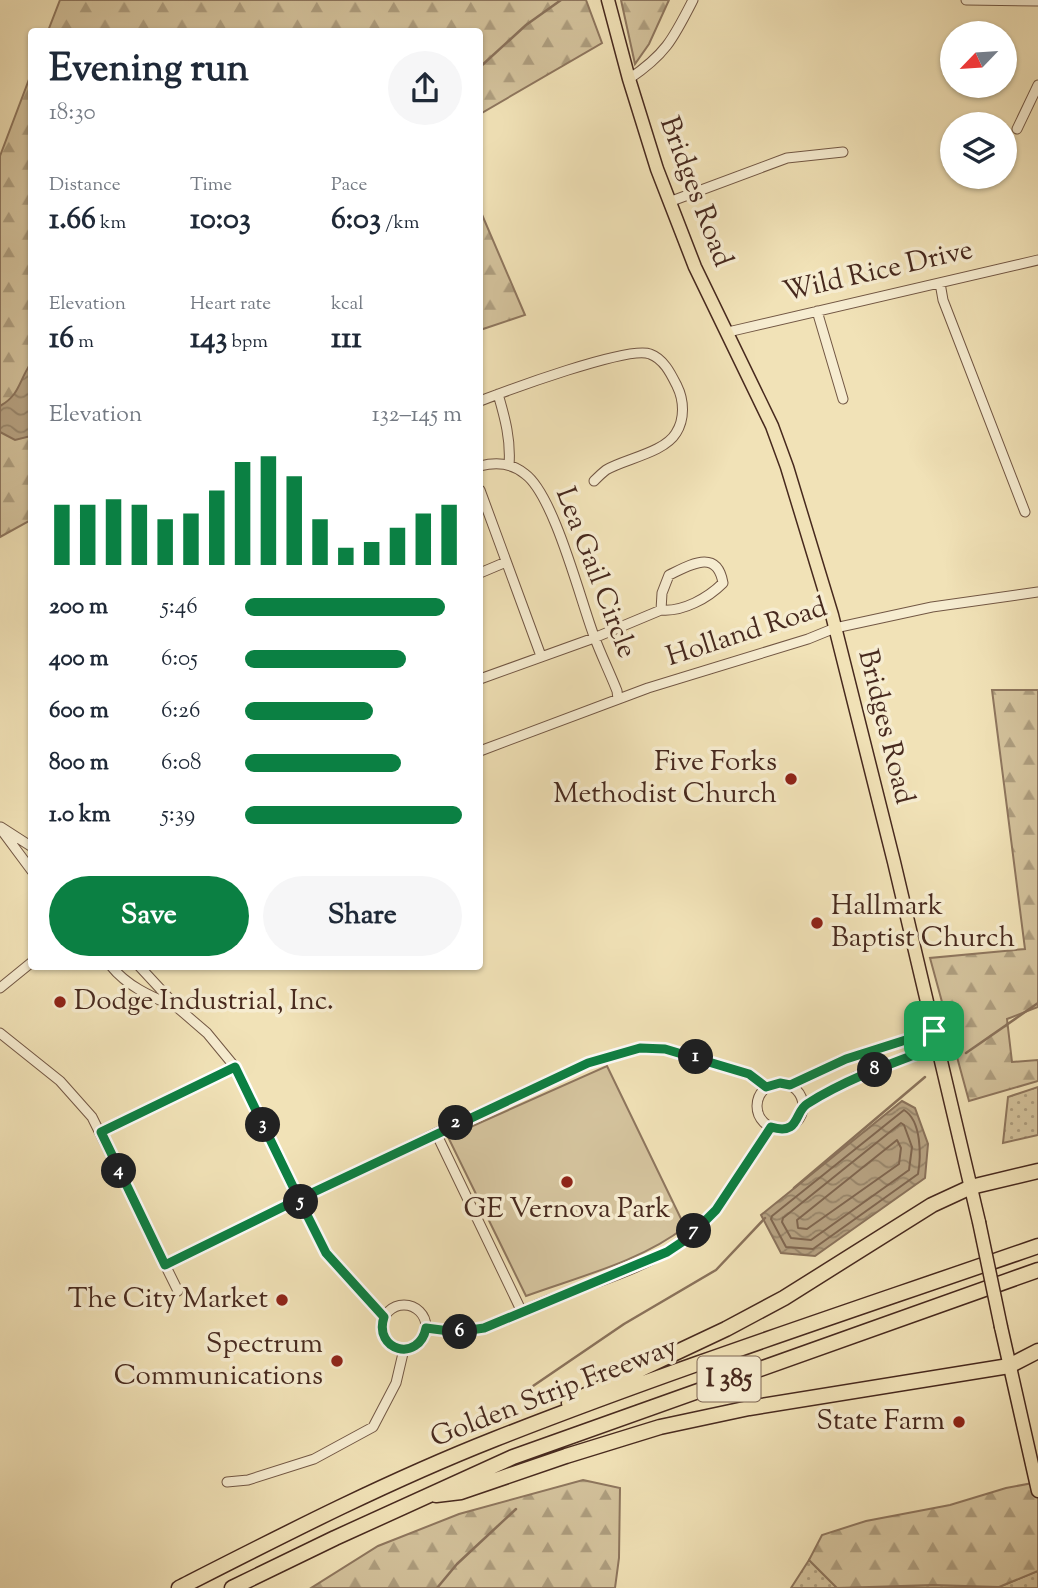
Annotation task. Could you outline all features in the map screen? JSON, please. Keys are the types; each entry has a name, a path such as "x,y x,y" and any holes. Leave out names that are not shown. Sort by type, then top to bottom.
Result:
{"highway":[{"path":"495,1439 726,1329 784,1298 932,1205 971,1187 1038,1171"},
{"name":"Golden Strip Freeway","path":"179,1588 345,1504 495,1439 656,1379 1038,1246"},
{"name":"Golden Strip Freeway","path":"232,1588 424,1496 513,1457 1038,1270"},
{"path":"424,1496 461,1492 660,1427 749,1408 1009,1366 1038,1351"}],"main road":[{"name":"Bridges Road","path":"608,0 647,141 669,202 695,267 728,331 787,467 835,628 938,1046 1038,1491"}],"street":[{"path":"629,79 664,51 692,0"},
{"path":"966,0 1038,1"},
{"path":"1017,129 1038,85"},
{"path":"669,202 787,158 843,152"},
{"name":"Wild Rice Drive","path":"728,331 1038,260"},
{"path":"940,283 943,300 1025,512"},
{"path":"817,311 844,399"},
{"path":"483,400 609,359 637,352 650,354 668,368 680,393 682,418 676,435 645,455 607,469 594,481"},
{"path":"483,466 509,465 511,449 498,394"},
{"name":"Lea Gail Circle","path":"509,465 528,475 547,503 618,699"},
{"path":"483,497 541,656"},
{"path":"483,678 594,638 661,610 671,611 710,595 723,583 721,572 715,565 705,561 669,575 662,593 661,610"},
{"path":"483,572 506,562"},
{"name":"Holland Road","path":"483,750 618,699 835,628 932,607 1038,592"},
{"path":"0,827 28,844"},
{"path":"0,827 28,866"},
{"path":"0,988 28,965"},
{"path":"114,970 142,993 178,1008"},
{"path":"143,970 178,1008 207,1033 235,1067 326,1253 384,1317"},
{"path":"790,1085 846,1059 934,1031"},
{"path":"0,1033 60,1081 92,1117 178,1291"},
{"path":"803,1107 855,1077 938,1046"},
{"path":"165,1265 436,1133 588,1063 640,1048 665,1049 749,1074 766,1087"},
{"path":"101,1132 235,1067"},
{"path":"780,1083 790,1085 798,1092 803,1107 800,1116 794,1124 785,1128 771,1127 762,1121 758,1111 759,1096 766,1087 780,1083"},
{"path":"426,1328 457,1332 484,1328 521,1310 667,1252 688,1238 716,1210 771,1127"},
{"path":"436,1133 521,1310"},
{"path":"410,1305 422,1314 426,1328 421,1341 404,1349 396,1348 385,1339 382,1324 384,1317 395,1306 410,1305"},
{"path":"227,1482 248,1480 314,1459 373,1427 396,1383 404,1349"}],"green space":[{"path":"60,0 586,0 602,43 483,112 483,28 49,28"},
{"path":"621,0 669,0 649,44 635,64"},
{"path":"28,82 28,522 0,537 0,156"},
{"path":"483,217 525,315 483,329"},
{"path":"992,690 1038,690 1038,1007 1007,1019 1012,1062 1038,1060 1038,1081 969,1101 930,958 1025,949"},
{"name":"GE Vernova Park","path":"607,1066 685,1227 630,1259 526,1296 448,1137"},
{"path":"1038,1087 1038,1135 1003,1143 1008,1097"},
{"path":"583,1480 620,1488 619,1558 615,1588 311,1588 378,1546 459,1514"},
{"path":"1038,1482 1038,1571 999,1587 933,1585 837,1588 809,1560 822,1535 866,1521 950,1505 1006,1488"},
{"path":"809,1560 837,1588 791,1588"},
{"path":"1038,1571 1038,1588 857,1588 933,1585 999,1587"}],"water":[{"path":"28,368 28,437 15,440 0,432 0,406 15,392"},
{"path":"902,1101 915,1108 928,1144 925,1178 815,1256 781,1253 761,1215"}],"waterway":[{"path":"483,64 526,25 561,0"},
{"path":"966,1053 1038,1003"},
{"path":"794,1188 925,1077"},
{"path":"533,1386 624,1324 716,1270 765,1218"},
{"path":"437,1588 457,1564 516,1509"}],"place":[{"name":"Five Forks Methodist Church","path":"791,779"},
{"name":"Hallmark Baptist Church","path":"817,923"},
{"name":"Dodge Industrial, Inc.","path":"60,1002"},
{"name":"GE Vernova Park","path":"567,1182"},
{"name":"The City Market","path":"282,1300"},
{"name":"Spectrum Communications","path":"337,1361"},
{"name":"State Farm","path":"959,1422"}],"route":[{"path":"934,1031 846,1059 790,1085 775,1083 766,1087 749,1074 665,1049 640,1048 616,1054 588,1063 299,1199 235,1067 101,1132 165,1265 299,1199 326,1253 384,1317 382,1331 385,1339 396,1348 404,1349 421,1341 426,1328 457,1332 484,1328 521,1310 667,1252 688,1238 716,1210 771,1127 780,1129 794,1124 803,1107 855,1077 938,1046 934,1031"}]}
